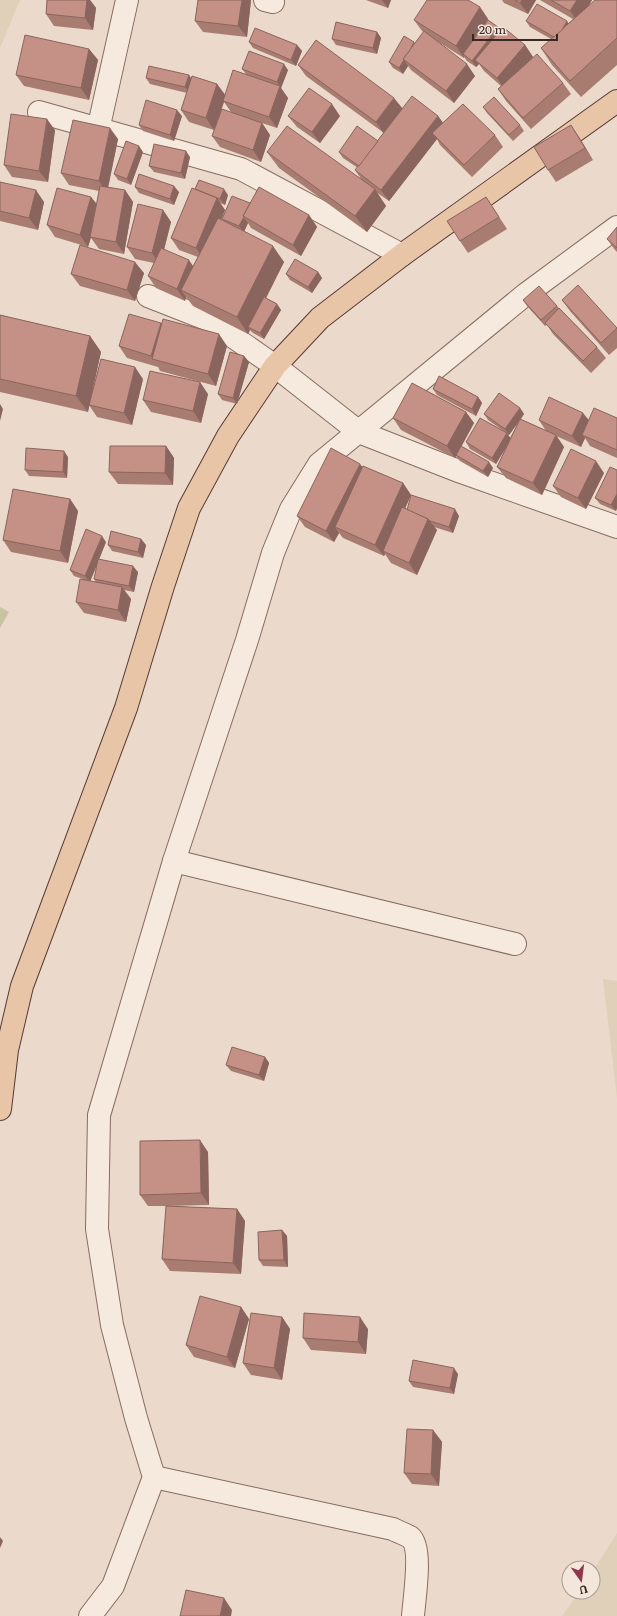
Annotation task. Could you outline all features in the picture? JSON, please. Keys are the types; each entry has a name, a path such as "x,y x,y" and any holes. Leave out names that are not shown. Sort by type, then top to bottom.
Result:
{"main road":[{"path":"0,1110 7,1050 22,986 126,708 163,586 189,508 228,436 275,366 320,318 402,255 617,102"}],"street":[{"path":"98,130 127,0"},
{"path":"39,112 98,130 241,169 402,255"},
{"path":"90,1616 113,1586 154,1477 136,1418 112,1325 98,1237 99,1115 174,862 247,640 273,553 290,510 319,464 352,426 617,227"},
{"path":"148,296 209,320 275,366 352,426 461,472 617,527"},
{"path":"174,862 515,944"},
{"path":"154,1477 393,1529 411,1538 415,1546 417,1564 413,1616"}],"shaded area":[{"path":"0,0 20,0 0,48"},
{"path":"0,607 9,612 0,628"},
{"path":"603,979 617,981 617,1098"},
{"path":"617,1533 617,1616 562,1616 573,1600 601,1600 600,1560"}],"building":[{"path":"47,0 87,0 85,18 46,14"},
{"path":"198,0 242,0 238,26 195,21"},
{"path":"427,0 468,0 480,7 456,46 414,20"},
{"path":"515,0 522,0 520,3"},
{"path":"551,0 577,0 570,11"},
{"path":"595,0 617,0 617,38 570,81 541,48"},
{"path":"537,4 567,21 562,30 554,37 526,21"},
{"path":"488,20 498,27 472,61 463,54"},
{"path":"336,22 377,32 373,48 332,39"},
{"path":"503,27 525,45 497,78 475,60"},
{"path":"255,28 297,45 291,60 249,42"},
{"path":"424,31 467,64 446,91 403,59"},
{"path":"25,35 89,49 81,88 16,75"},
{"path":"404,36 414,42 399,68 389,62"},
{"path":"316,40 394,98 376,122 298,65"},
{"path":"249,51 284,64 277,82 242,69"},
{"path":"537,54 563,83 523,118 498,89"},
{"path":"149,66 189,75 185,87 146,78"},
{"path":"233,70 280,86 269,117 223,101"},
{"path":"192,76 217,84 206,118 181,110"},
{"path":"309,88 332,104 312,132 288,116"},
{"path":"412,96 438,116 381,190 355,170"},
{"path":"494,97 520,125 509,135 483,107"},
{"path":"146,100 177,110 170,135 139,125"},
{"path":"463,104 495,135 464,165 432,133"},
{"path":"222,109 262,123 253,150 212,136"},
{"path":"11,114 47,119 39,171 4,165"},
{"path":"73,120 110,128 99,181 61,173"},
{"path":"571,125 585,148 548,170 534,147"},
{"path":"287,126 375,189 355,216 267,152"},
{"path":"357,126 378,141 359,166 339,152"},
{"path":"126,141 139,146 127,179 114,174"},
{"path":"154,144 186,151 181,173 149,166"},
{"path":"139,174 174,186 170,199 135,187"},
{"path":"199,180 224,189 220,199 195,189"},
{"path":"0,182 36,190 29,218 0,211"},
{"path":"100,186 125,190 116,242 90,237"},
{"path":"259,187 309,215 293,245 243,216"},
{"path":"57,188 91,197 80,235 47,225"},
{"path":"192,188 217,198 196,248 171,238"},
{"path":"232,196 250,203 239,226 222,219"},
{"path":"486,197 499,217 460,241 447,221"},
{"path":"138,204 163,210 152,253 127,247"},
{"path":"218,218 273,246 237,317 181,290"},
{"path":"617,227 617,248 607,239"},
{"path":"80,245 135,262 127,290 71,274"},
{"path":"161,248 189,260 177,289 148,276"},
{"path":"295,259 318,272 308,287 286,274"},
{"path":"578,285 617,328 601,343 562,300"},
{"path":"539,286 557,306 541,320 523,300"},
{"path":"264,297 277,304 260,333 248,327"},
{"path":"559,308 597,347 583,361 545,323"},
{"path":"129,314 161,323 151,356 119,346"},
{"path":"0,315 90,336 76,396 0,379"},
{"path":"163,319 219,334 208,374 152,359"},
{"path":"230,352 244,356 233,398 218,394"},
{"path":"101,359 135,367 124,413 89,405"},
{"path":"150,371 200,382 193,411 143,400"},
{"path":"439,376 478,397 472,409 433,389"},
{"path":"412,383 466,412 447,446 393,418"},
{"path":"499,393 520,408 505,429 484,414"},
{"path":"549,397 583,413 572,436 539,420"},
{"path":"594,408 617,418 617,450 582,435"},
{"path":"480,418 507,433 492,458 466,442"},
{"path":"520,419 556,435 533,483 497,467"},
{"path":"110,446 166,446 165,473 109,472"},
{"path":"461,446 489,462 483,471 456,455"},
{"path":"26,448 64,451 63,472 25,470"},
{"path":"331,448 360,464 326,531 297,516"},
{"path":"571,449 596,461 578,498 553,486"},
{"path":"363,466 403,483 375,545 335,527"},
{"path":"610,467 617,470 617,494 611,505 595,498"},
{"path":"13,489 70,499 60,551 3,540"},
{"path":"411,495 455,509 449,527 430,521 407,510"},
{"path":"402,507 428,519 409,563 383,551"},
{"path":"86,529 102,536 85,576 70,570"},
{"path":"111,531 141,539 138,552 108,545"},
{"path":"98,559 133,566 129,586 94,579"},
{"path":"80,579 122,587 118,610 76,602"},
{"path":"232,1047 265,1057 259,1075 226,1065"},
{"path":"200,1140 201,1193 140,1195 140,1141"},
{"path":"166,1206 237,1209 233,1263 162,1259"},
{"path":"282,1230 284,1260 259,1260 258,1232"},
{"path":"200,1296 241,1307 227,1357 186,1345"},
{"path":"251,1313 282,1317 274,1368 243,1363"},
{"path":"304,1313 360,1317 358,1342 303,1338"},
{"path":"413,1360 454,1368 450,1388 409,1381"},
{"path":"407,1429 433,1430 431,1474 404,1473"},
{"path":"186,1590 224,1598 220,1616 180,1616"}]}
